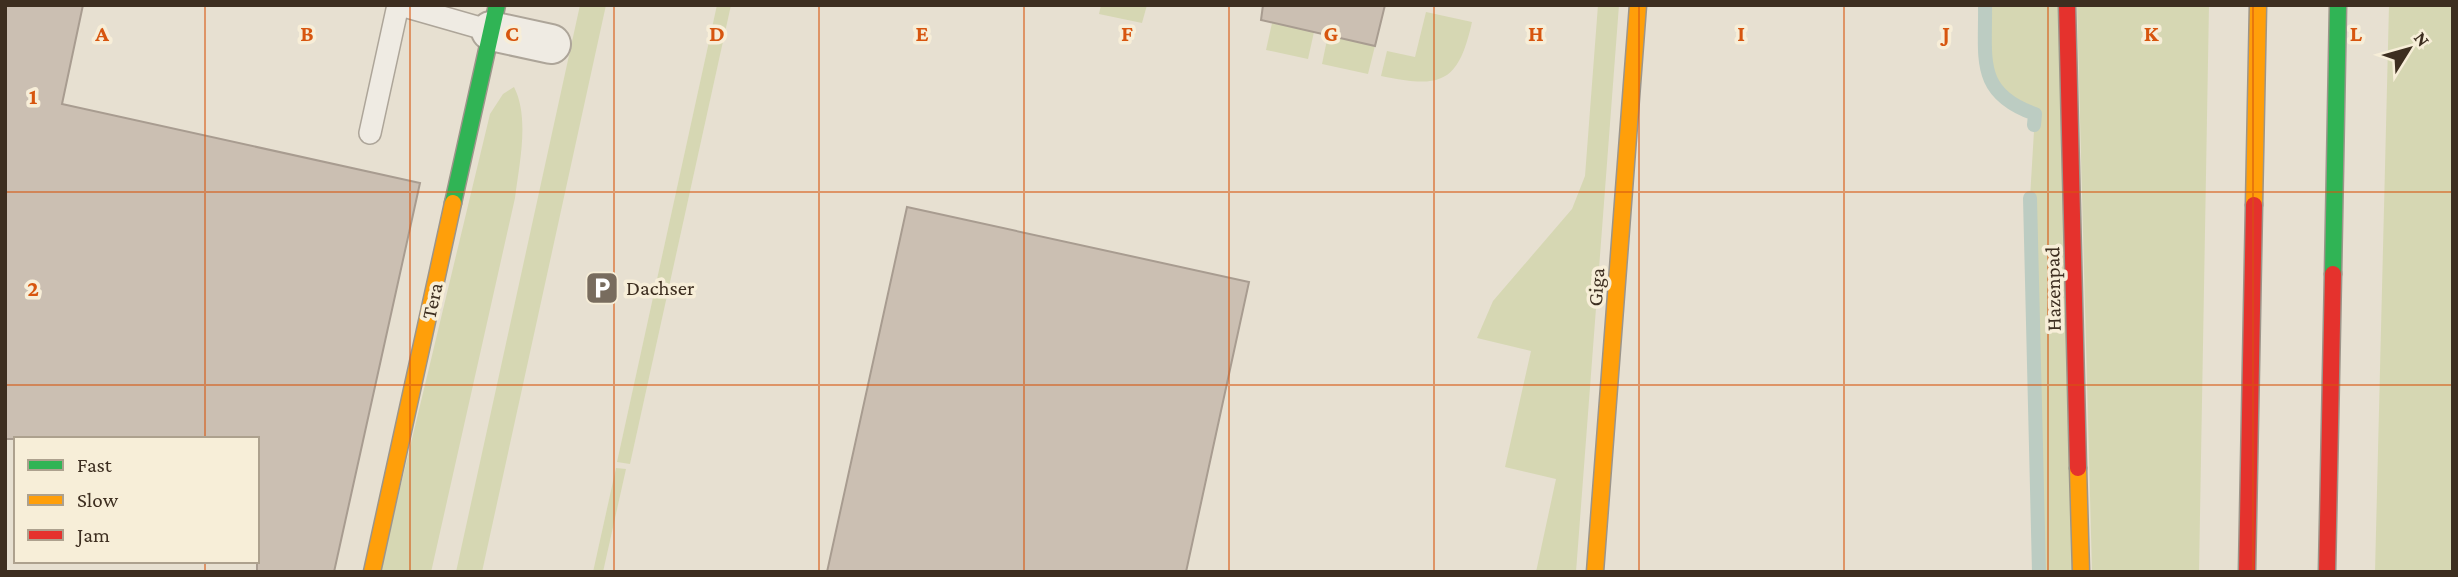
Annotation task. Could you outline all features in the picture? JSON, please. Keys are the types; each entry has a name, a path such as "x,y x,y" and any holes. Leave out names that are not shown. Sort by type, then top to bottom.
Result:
{"main road":[{"name":"Giga","path":"1595,572 1638,5"},
{"name":"Hazenpad","path":"2067,5 2081,572"},
{"path":"2247,572 2258,5"},
{"path":"2328,572 2338,5"},
{"name":"Tera","path":"372,572 494,18"}],"street":[{"path":"494,18 551,44"}],"lane":[{"path":"370,133 399,5 494,18"}],"green space":[{"path":"580,5 606,5 482,572 456,572"},
{"path":"717,5 731,5 630,464 617,462"},
{"path":"1101,5 1147,5 1142,23 1099,14"},
{"path":"1598,5 1619,5 1576,572 1536,572 1556,479 1505,467 1531,351 1477,338 1493,301 1572,209 1585,176"},
{"path":"1985,5 2058,5 2073,572 2039,572 2030,198 2035,114 2002,95 1993,84 1985,57"},
{"path":"2077,5 2209,5 2199,572 2092,572"},
{"path":"2389,5 2453,5 2453,572 2375,572"},
{"path":"1426,12 1472,22 1460,59 1453,70 1432,81 1381,76 1387,51 1415,57"},
{"path":"1272,23 1314,32 1308,59 1266,50"},
{"path":"1328,35 1375,46 1368,74 1322,64"},
{"path":"514,87 519,99 522,127 515,198 431,572 380,572 490,114 503,94"},
{"path":"616,468 626,469 603,572 593,572"}],"building":[{"path":"5,5 83,5 62,104 420,183 334,572 257,572 259,437 5,439"},
{"path":"1263,5 1385,5 1375,46 1261,20"},
{"path":"907,207 1249,282 1186,572 827,572"}],"waterway":[{"path":"1985,5 1985,57 1988,72 2002,96 2035,114 2034,125"},
{"path":"2030,198 2039,572"}],"traffic: fast":[{"path":"453,203 497,5"},
{"path":"2333,274 2338,5"}],"traffic: slow":[{"path":"1595,572 1638,5"},
{"path":"2254,205 2258,5"},
{"path":"372,572 453,203"},
{"path":"2078,468 2081,572"}],"traffic: jam":[{"path":"2067,5 2078,468"},
{"path":"2247,572 2254,205"},
{"path":"2327,572 2333,274"}],"place":[{"name":"Dachser","path":"602,288"}]}
